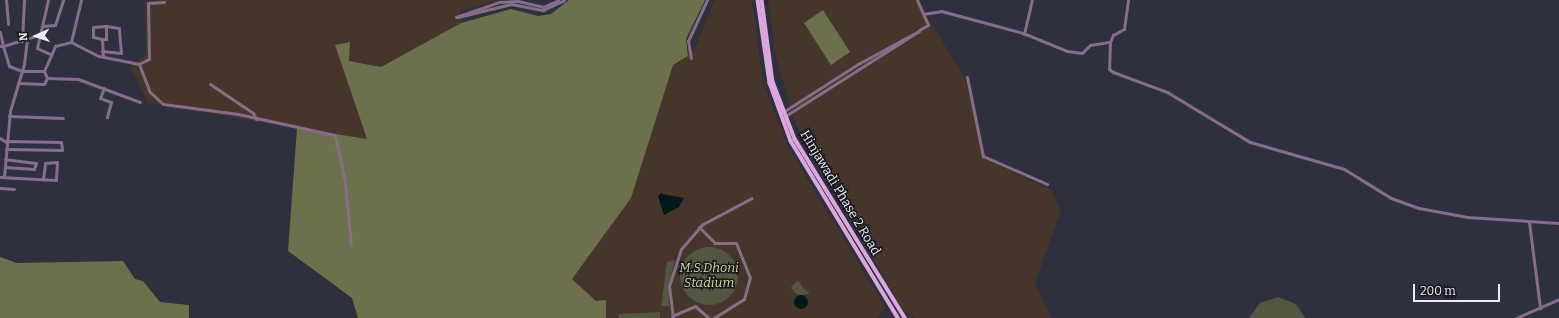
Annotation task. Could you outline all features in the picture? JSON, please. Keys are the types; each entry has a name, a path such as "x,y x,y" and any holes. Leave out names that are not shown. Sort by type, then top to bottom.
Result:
{"main road":[{"name":"Hinjawadi Phase 2 Road","path":"758,0 768,73 783,115 802,154 898,318"},
{"name":"Hinjawadi Phase 2 Road","path":"762,0 771,72 783,115"},
{"name":"Hinjawadi Phase 2 Road","path":"862,255 905,318"}],"street":[{"path":"6,0 8,24"},
{"path":"22,41 24,0"},
{"path":"48,0 43,26 39,35 38,50 50,54"},
{"path":"43,26 55,25 63,0"},
{"path":"71,42 81,0"},
{"path":"457,17 508,1 543,8 559,0"},
{"path":"481,9 510,4 543,10 564,0"},
{"path":"691,58 688,40 707,0"},
{"path":"783,115 873,56 928,25 917,0"},
{"path":"1024,34 1032,0"},
{"path":"1128,0 1124,29 1112,35 1110,42 1109,69 1113,72 1167,92 1250,142 1344,169 1406,204 1467,217 1559,223"},
{"path":"18,83 44,84 47,78 44,71 50,54 55,46 71,42 102,56 139,64 149,59 148,2 164,2"},
{"path":"923,14 941,12 1024,34 1067,51 1082,53 1090,45 1110,42"},
{"path":"102,51 121,53 120,28 106,26 93,27 93,37 106,39 106,26"},
{"path":"783,115 875,60 919,30"},
{"path":"0,32 2,46 9,66 22,71 44,71"},
{"path":"2,46 26,41 39,35"},
{"path":"102,39 102,56"},
{"path":"26,41 22,71 9,116 6,168 2,177 43,179 57,179 57,162 45,163 43,179"},
{"path":"873,56 875,60"},
{"path":"139,64 150,92 163,104 238,114 335,135 344,182 351,245"},
{"path":"967,77 984,156 1047,184"},
{"path":"47,78 78,79 140,102"},
{"path":"210,84 253,113 256,119"},
{"path":"104,88 100,98 111,102 107,117"},
{"path":"238,114 240,105"},
{"path":"9,116 63,118"},
{"path":"0,138 7,141 61,142 62,150 6,150 0,152"},
{"path":"6,159 36,162 34,169 6,168"},
{"path":"0,188 14,189"},
{"path":"709,318 695,306 672,317 669,286 673,265 681,248 699,227 752,198"},
{"path":"1529,222 1540,308"},
{"path":"699,227 715,243 736,243 750,277 744,299 714,318"},
{"path":"1516,318 1559,299"}],"shaded area":[{"path":"157,0 497,0 460,11 461,23 381,67 349,61 335,45 367,140 148,103 130,66 146,54 145,2"},
{"path":"715,0 752,0 763,82 788,147 885,307 878,318 551,318 550,312 672,65 694,50"},
{"path":"768,0 917,0 965,78 985,159 1051,190 1061,210 1035,284 1052,318 915,318 902,309 795,123 776,57"},
{"path":"661,193 684,198 679,207 664,215 658,196"},
{"path":"801,295 806,297 808,302 806,307 801,309 796,307 794,302 796,297"}],"green space":[{"path":"569,0 705,0 686,39 688,56 673,65 631,198 572,279 596,301 606,300 606,318 358,318 352,298 288,251 297,128 367,139 335,45 350,42 349,61 381,67 461,23 511,9 538,16 551,14"},
{"path":"823,10 850,52 831,65 804,23"},
{"name":"M.S.Dhoni Stadium","path":"709,247 720,249 730,255 736,265 738,276 736,287 730,297 720,303 709,305 698,303 688,297 682,287 680,276 682,265 688,255 698,249"},
{"path":"0,257 17,263 123,261 135,279 143,281 160,302 189,305 189,318 0,318"},
{"path":"675,260 669,284 669,306 661,306 667,262"},
{"path":"798,280 803,288 810,293 800,296 794,292 791,287"},
{"path":"1278,297 1296,304 1305,318 1249,318 1260,303"},
{"path":"660,312 660,318 619,318 618,314"}]}
